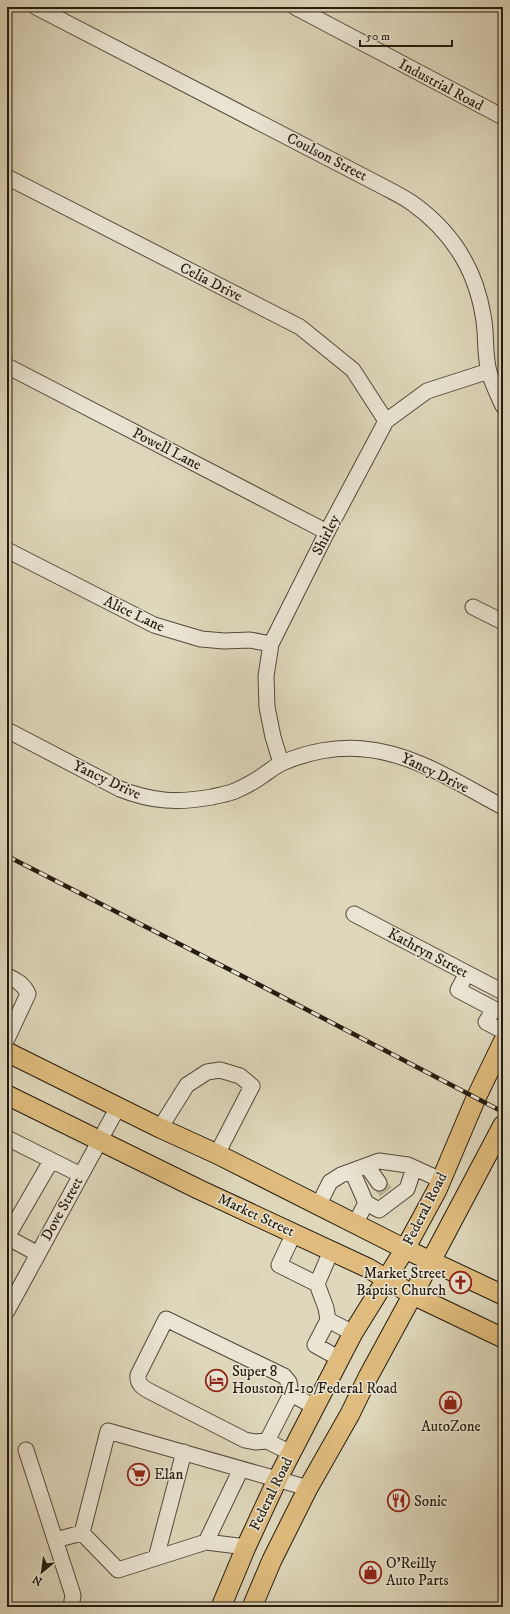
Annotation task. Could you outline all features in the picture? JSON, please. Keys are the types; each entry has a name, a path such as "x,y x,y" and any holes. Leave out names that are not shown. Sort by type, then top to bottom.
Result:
{"main road":[{"name":"Federal Road","path":"221,1607 246,1547 277,1480 353,1333 405,1248 441,1180 476,1098 503,1042"},
{"path":"7,1052 160,1128 217,1154 318,1206 503,1295"},
{"name":"Market Street","path":"7,1095 368,1268 413,1295 503,1338"},
{"name":"Federal Road","path":"252,1607 272,1560 308,1488 350,1414 368,1377 503,1125"}],"street":[{"name":"Coulson Street","path":"36,7 380,185 411,202 428,215 454,242 466,261 477,289 483,314 489,371 503,406"},
{"name":"Industrial Road","path":"295,7 503,117"},
{"name":"Celia Drive","path":"7,177 300,327 353,370 386,422"},
{"name":"Powell Lane","path":"7,366 327,532"},
{"name":"Shirley","path":"281,763 273,737 267,707 266,676 270,644 327,532 386,422 427,391 489,371"},
{"name":"Alice Lane","path":"7,550 154,625 201,639 224,641 250,640 270,644"},
{"path":"473,606 503,622"},
{"name":"Yancy Drive","path":"7,730 120,789 138,796 156,800 175,802 195,800 234,792 258,779 281,763 317,752 333,749 364,749 380,751 411,759 503,806"},
{"name":"Kathryn Street","path":"354,914 503,992"},
{"path":"467,973 458,990 494,1009 486,1022 503,1031"},
{"path":"7,976 25,988 28,994 7,1039"},
{"path":"160,1128 187,1085 207,1072 220,1070 240,1076 252,1086 217,1154"},
{"name":"Dove Street","path":"7,1311 118,1107"},
{"path":"7,1138 81,1175"},
{"path":"38,1254 7,1237 51,1161"},
{"path":"318,1206 330,1182 341,1175 379,1161 408,1165 441,1180"},
{"path":"367,1166 386,1192"},
{"path":"386,1192 407,1189 414,1168"},
{"path":"352,1171 366,1203 379,1210 386,1192"},
{"path":"355,1224 366,1203"},
{"path":"294,1233 279,1265 317,1284 326,1308 328,1320 315,1345 340,1359"},
{"path":"317,1284 331,1251"},
{"path":"267,1441 291,1394 289,1382 284,1376 166,1319 138,1375 140,1384 143,1388 245,1440 255,1442 267,1441 291,1453"},
{"path":"328,1320 353,1333"},
{"path":"291,1394 315,1407"},
{"path":"82,1533 108,1431 308,1488"},
{"path":"26,1450 73,1595 72,1607"},
{"path":"156,1558 184,1452"},
{"path":"206,1542 241,1469"},
{"path":"55,1540 82,1533"},
{"path":"82,1533 118,1570 206,1542 246,1547"}],"tunnel":[{"path":"379,1183 386,1192"}],"railway":[{"path":"7,856 248,979 503,1112"}],"place":[{"name":"Market Street Baptist Church","path":"461,1282"},
{"name":"Super 8 Houston/I-10/Federal Road","path":"217,1380"},
{"name":"AutoZone","path":"451,1403"},
{"name":"Elan","path":"138,1474"},
{"name":"Sonic","path":"398,1501"},
{"name":"O'Reilly Auto Parts","path":"371,1572"}]}
